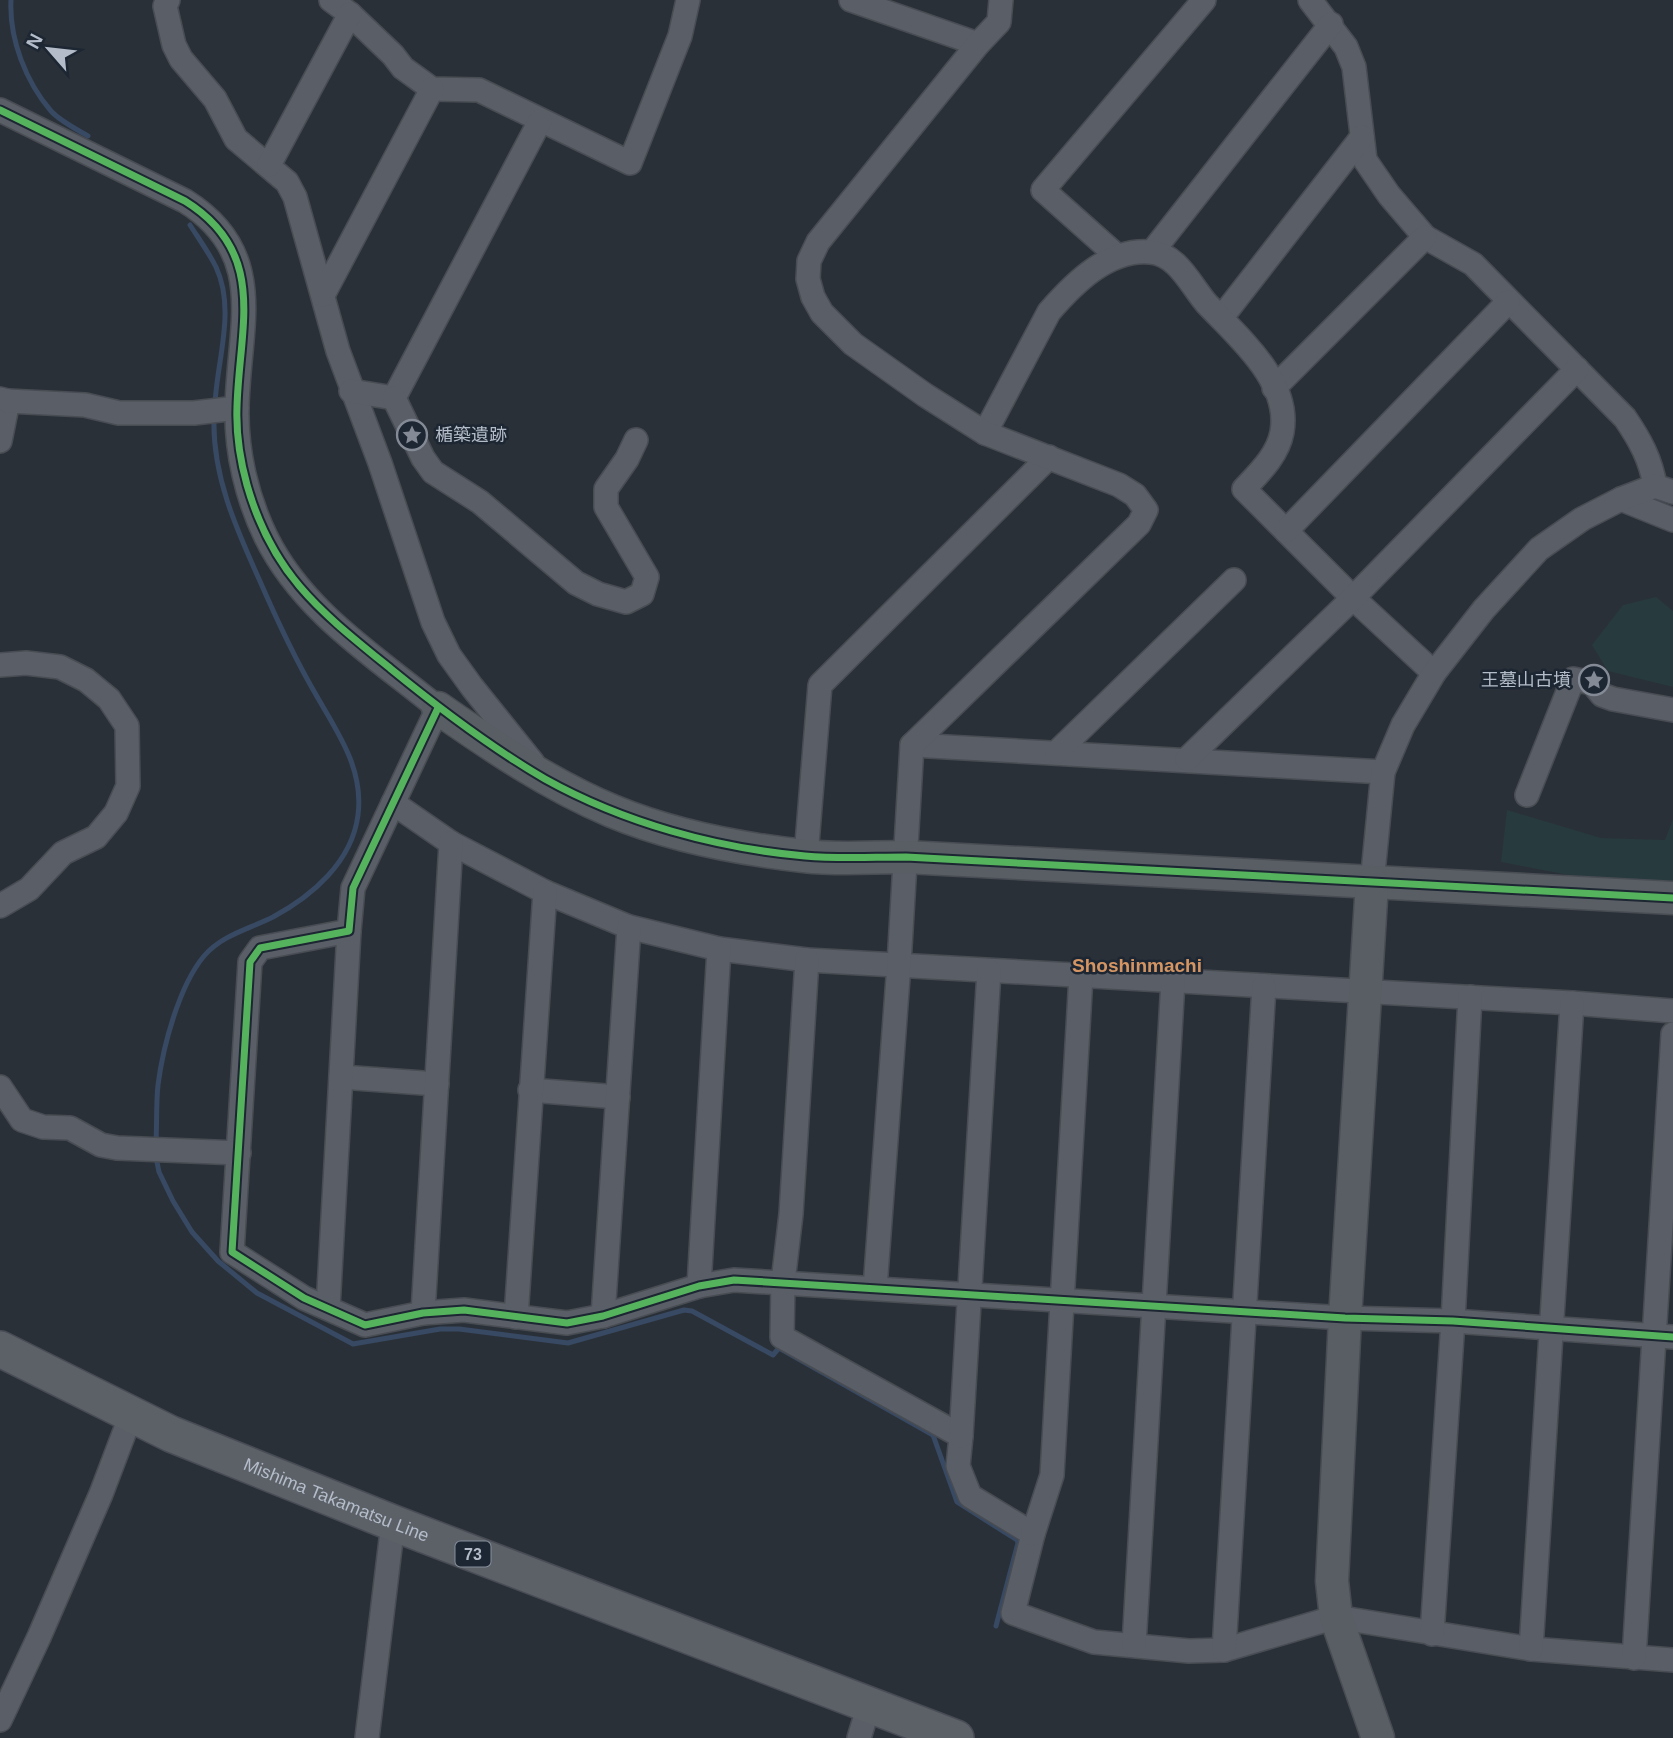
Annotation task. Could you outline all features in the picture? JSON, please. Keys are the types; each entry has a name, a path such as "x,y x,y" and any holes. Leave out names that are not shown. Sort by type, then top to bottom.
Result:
{"main road":[{"name":"Mishima Takamatsu Line","path":"0,1349 184,1439 393,1523 956,1738"}],"street":[{"path":"168,0 165,6 174,45 181,59 215,99 236,139 288,182 295,197 351,391 380,463 421,592 449,655 499,723 546,779"},
{"path":"331,0 350,14 403,68 432,89 479,90 630,163 680,36 688,0"},
{"path":"851,0 978,44"},
{"path":"875,1288 912,745 1139,524 1146,510 1135,495 1083,470 985,433 925,395 853,344 822,313 813,297 808,279 809,261 818,242 978,44 999,22 1001,0"},
{"path":"1116,255 1043,190 1204,0"},
{"path":"1310,0 1346,47 1354,67 1365,160 1389,195 1424,237 1473,264 1625,418 1664,489 1622,499 1582,519 1539,549 1484,609 1434,673 1403,725 1383,772 1371,883 1332,1581 1336,1617 1378,1738"},
{"path":"269,164 350,14"},
{"path":"1152,252 1331,24"},
{"path":"323,295 432,89"},
{"path":"0,110 185,201 205,214 218,227 235,258 244,294 244,343 221,410 239,443 246,482 255,510 280,562 316,607 344,633 438,708 498,750 546,779 605,808 716,842 806,856 905,857 1673,898"},
{"path":"394,398 540,121"},
{"path":"1222,317 1362,137"},
{"path":"1274,388 1424,237"},
{"path":"985,433 1049,312 1081,280 1116,255 1152,252 1183,270 1207,303 1262,363 1282,407 1282,432 1275,452 1244,489 1353,598 1434,673"},
{"path":"1286,531 1508,302"},
{"path":"1187,759 1353,598 1577,369"},
{"path":"351,391 394,398"},
{"path":"394,398 433,472 480,502 576,583 598,594 626,602 642,594 647,577 606,507 606,489 627,460 636,440"},
{"path":"0,441 4,400 85,405 119,412 221,410"},
{"path":"806,856 820,685 1049,457"},
{"path":"1622,499 1673,520"},
{"path":"1057,752 1234,580"},
{"path":"0,665 26,663 60,667 86,680 109,699 127,726 128,786 116,813 96,837 63,853 29,889 0,906"},
{"path":"1527,795 1573,679 1592,683 1602,695 1613,699 1673,710"},
{"path":"328,1308 353,888 438,708"},
{"path":"912,745 1383,772"},
{"path":"393,803 451,843 545,892 629,927 719,949 807,960 1673,1011"},
{"path":"423,1313 451,843"},
{"path":"516,1317 545,892"},
{"path":"603,1316 629,927"},
{"path":"349,931 260,948 250,962 232,1252 304,1298 365,1325 423,1313 464,1310 568,1323 603,1316 699,1286 734,1280 1345,1318 1453,1321 1663,1336"},
{"path":"699,1286 719,949"},
{"path":"807,960 791,1214 783,1282 782,1336 961,1436"},
{"path":"989,971 958,1465 970,1496 1033,1534"},
{"path":"1081,976 1052,1475 1033,1534 1013,1613 1094,1642 1208,1652 1224,1650 1336,1617 1531,1649 1673,1660"},
{"path":"1134,1645 1173,981"},
{"path":"1224,1650 1264,986"},
{"path":"1432,1634 1453,1321 1470,997"},
{"path":"1531,1649 1572,1003"},
{"path":"1634,1658 1663,1336 1673,1034"},
{"path":"341,1077 437,1084"},
{"path":"0,1087 22,1120 32,1124 70,1128 101,1145 239,1153"},
{"path":"530,1090 618,1097"},
{"path":"0,1720 96,1506 131,1415"},
{"path":"367,1738 393,1523"},
{"path":"859,1738 869,1705"}],"green space":[{"path":"1656,597 1673,611 1673,687 1608,671 1592,645 1623,605"},
{"path":"1507,810 1601,838 1665,840 1673,819 1673,886 1611,883 1501,862"}],"waterway":[{"path":"11,0 16,45 34,87 55,115 88,136"},
{"path":"190,225 216,267 225,300 224,335 215,404"},
{"path":"156,1143 160,1069 174,1017 195,969 204,956 219,943 288,909 328,876 348,848 358,815 357,782 347,751 286,637 234,521 217,460 214,417"},
{"path":"156,1157 159,1172 173,1201 192,1232 218,1261 257,1293 353,1344 440,1329 568,1343 684,1310 692,1311 773,1355 779,1348 933,1435 957,1502 1017,1540 996,1626"}],"cycle path":[{"path":"0,110 185,201 211,222 229,244 239,268 243,294 244,320 237,417 242,466 258,517 286,568 302,590 322,610 428,699 505,754 575,795 639,821 704,840 805,856 906,857 1673,898"},
{"path":"438,708 353,888 349,931 260,948 250,962 232,1252 304,1298 365,1325 423,1313 464,1310 567,1323 603,1316 699,1286 734,1280 1345,1318 1453,1321 1673,1337"}],"place":[{"name":"楯築遺跡","path":"412,435"},
{"name":"王墓山古墳","path":"1594,680"}],"district":[{"name":"Shoshinmachi","path":"1137,965"}]}
